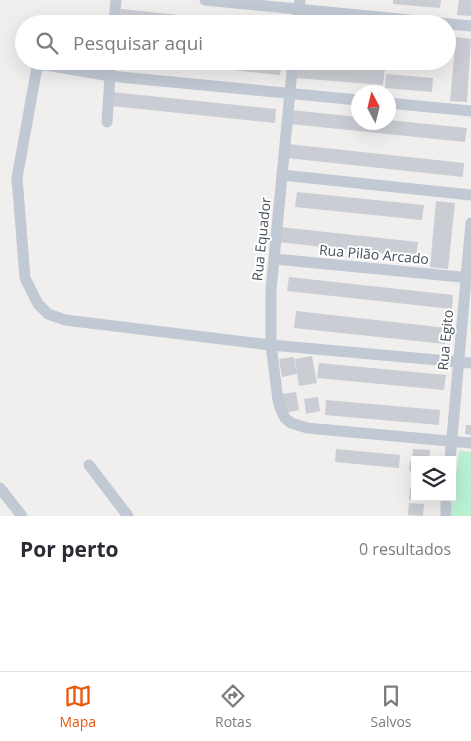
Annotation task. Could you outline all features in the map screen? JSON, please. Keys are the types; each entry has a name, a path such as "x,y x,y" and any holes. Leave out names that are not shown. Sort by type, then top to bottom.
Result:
{"street":[{"path":"115,15 116,0"},
{"path":"205,0 300,5 381,15"},
{"path":"456,24 471,26"},
{"path":"36,70 17,178 25,278 38,304 48,314 65,320 271,345 471,364"},
{"path":"75,70 110,76 351,99"},
{"path":"106,122 110,70"},
{"name":"Rua Equador","path":"292,70 271,290 271,345 278,400 285,418 290,423 307,428 452,441"},
{"path":"396,104 471,111"},
{"path":"282,175 471,195"},
{"name":"Rua Egito","path":"450,456 458,362 468,278 471,224"},
{"name":"Rua Pilão Arcado","path":"275,259 468,278"},
{"path":"452,441 471,443"},
{"path":"89,465 128,516"},
{"path":"0,488 22,516"},
{"path":"446,501 446,516"}],"green space":[{"path":"459,451 471,452 471,516 451,516 453,501 456,501 456,475"}],"building":[{"path":"393,0 441,0 440,8 393,4"},
{"path":"459,0 471,0 471,16 457,15"},
{"path":"121,9 179,15 120,15"},
{"path":"456,37 471,39 467,102 450,101 453,70 456,70"},
{"path":"232,70 281,70 280,75"},
{"path":"296,70 385,70 383,85 296,78"},
{"path":"386,74 433,78 432,92 396,89 396,85 385,85"},
{"path":"112,92 276,109 275,123 111,106"},
{"path":"291,110 351,116 351,130 396,130 396,121 467,128 465,142 290,124"},
{"path":"288,144 464,163 463,177 287,158"},
{"path":"297,192 424,205 422,220 295,207"},
{"path":"436,201 455,203 448,269 430,267"},
{"path":"280,227 418,242 416,257 278,242"},
{"path":"289,277 453,295 452,309 287,291"},
{"path":"296,311 447,328 445,344 294,328"},
{"path":"312,356 317,383 299,386 295,359"},
{"path":"294,357 297,374 282,377 279,359"},
{"path":"319,363 446,375 444,390 317,378"},
{"path":"296,392 299,410 285,413 282,394"},
{"path":"318,397 320,411 306,414 304,399"},
{"path":"326,400 440,410 439,425 325,415"},
{"path":"466,425 471,425 471,435 465,434"},
{"path":"336,449 400,455 399,468 335,462"},
{"path":"413,449 430,450 429,456 412,456"},
{"path":"410,488 411,500 409,500"},
{"path":"409,503 424,504 423,516 408,515"}]}
